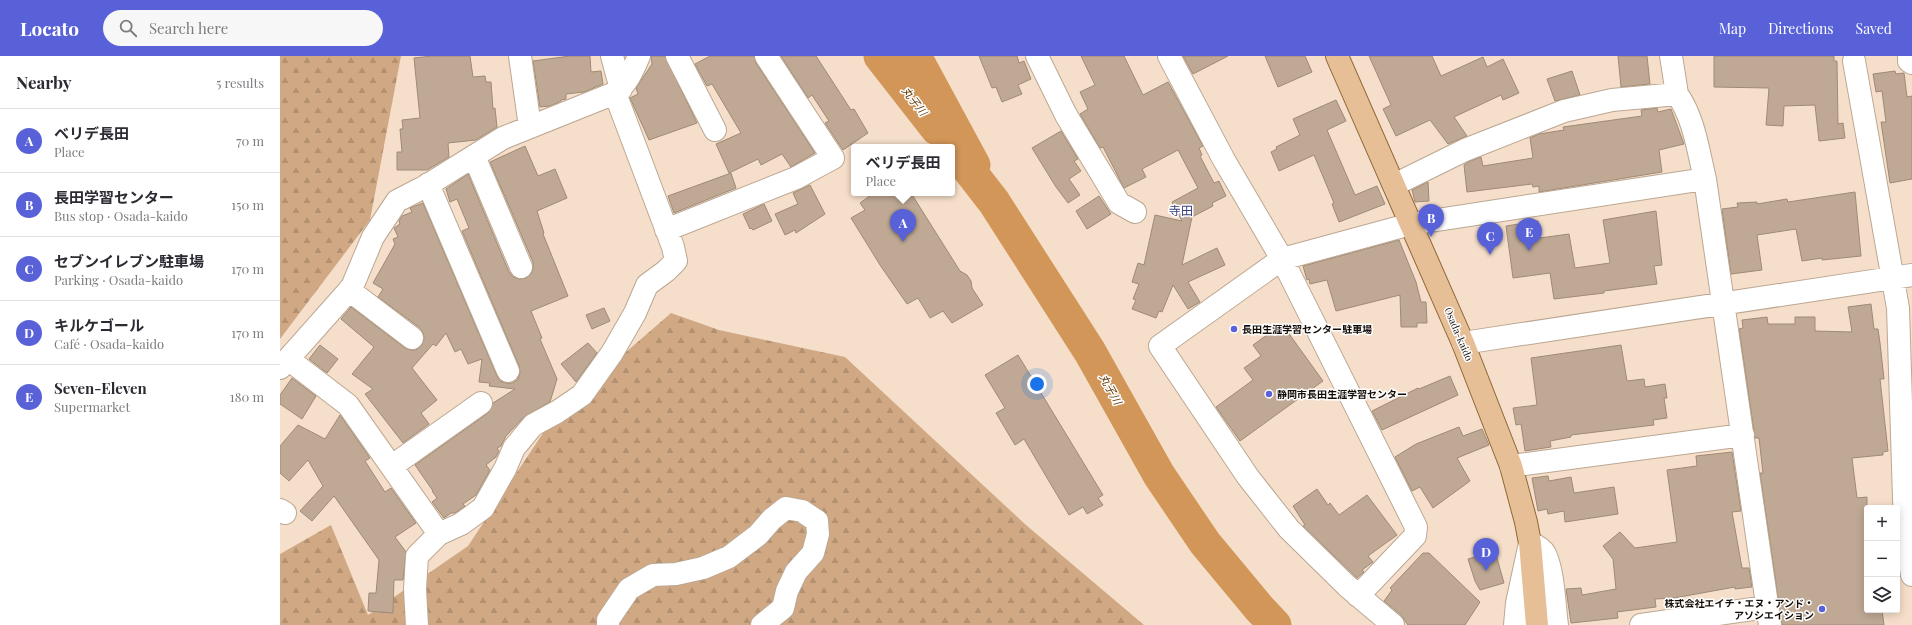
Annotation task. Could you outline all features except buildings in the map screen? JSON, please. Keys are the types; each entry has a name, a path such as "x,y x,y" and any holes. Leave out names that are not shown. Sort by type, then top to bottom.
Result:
{"main road":[{"name":"Osada-kaido","path":"1337,56 1464,343 1511,466 1530,543 1537,625"}],"street":[{"path":"520,56 530,128"},
{"path":"417,625 415,589 418,556 439,534 461,524 484,508 505,469 514,448 533,425 557,412 582,395 598,375 635,313 647,285 666,271 676,261 673,247 618,91 612,56"},
{"path":"439,534 348,405 284,363 352,287 373,237 397,201 428,184 503,138 618,91 632,74 640,56"},
{"path":"677,56 715,130"},
{"path":"666,230 796,178 833,158 766,56"},
{"path":"1037,56 1066,114 1119,203 1134,212"},
{"path":"1169,56 1224,160 1282,259 1416,527 1415,536 1358,596"},
{"path":"1640,625 1769,616 1705,179 1694,133 1684,104 1677,94 1671,56"},
{"path":"1909,56 1912,64"},
{"path":"1854,61 1902,276 1898,308 1905,530 1912,575"},
{"path":"1394,184 1466,150 1564,111 1612,100 1677,94"},
{"path":"474,156 521,267"},
{"path":"1393,625 1358,596 1289,529 1248,477 1160,346 1282,259 1411,224 1705,179"},
{"path":"428,184 508,371"},
{"path":"1464,343 1722,302 1902,276"},
{"path":"349,290 412,338"},
{"path":"1898,308 1912,367"},
{"path":"392,466 481,403"},
{"path":"1511,466 1743,435"},
{"path":"608,625 608,620 629,589 653,575 676,574 704,568 729,557 758,535 772,519 786,508 802,511 817,521 818,534 814,554 796,572 787,591 784,608 762,625"},
{"path":"1515,625 1517,603 1530,543 1537,546 1544,552 1551,576 1557,625"}],"green space":[{"path":"280,56 401,56 370,220 280,339"},
{"path":"671,313 719,330 845,357 1026,525 1144,625 280,625 280,554 331,525 368,615 468,546 557,412"}],"waterway":[{"name":"丸子川","path":"880,56 937,129"},
{"path":"915,56 974,165"},
{"name":"丸子川","path":"955,152 994,202 1090,352 1159,475 1205,543 1275,625"}],"place":[{"name":"長田学習センター","path":"1431,237"},
{"name":"ベリデ長田","path":"903,242"},
{"name":"Seven-Eleven","path":"1529,251"},
{"name":"セブンイレブン駐車場","path":"1490,255"},
{"name":"長田生涯学習センター駐車場","path":"1234,329"},
{"name":"静岡市長田生涯学習センター","path":"1269,394"},
{"name":"キルケゴール","path":"1486,571"},
{"name":"株式会社エイチ・エヌ・アンド・ アソシエイション","path":"1822,609"}],"district":[{"name":"寺田","path":"1181,210"}]}
